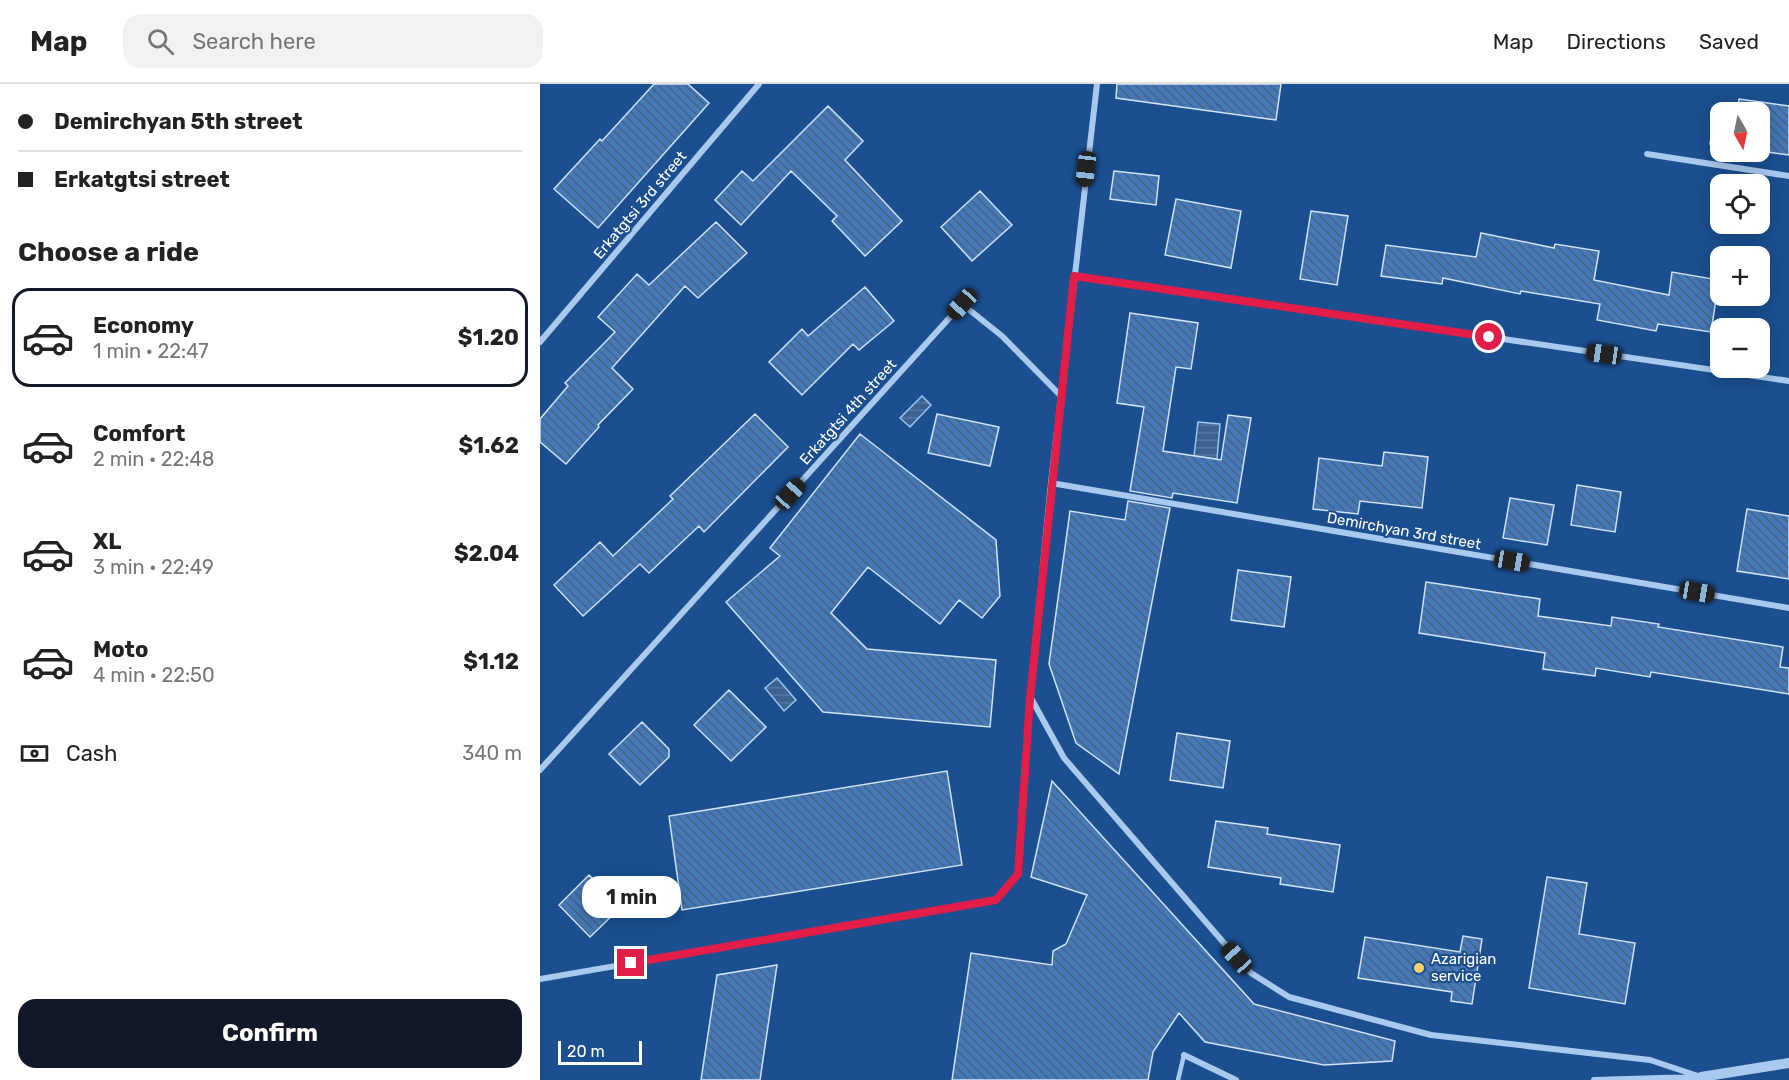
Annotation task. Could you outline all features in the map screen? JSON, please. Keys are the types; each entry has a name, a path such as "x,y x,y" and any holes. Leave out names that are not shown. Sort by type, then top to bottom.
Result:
{"street":[{"name":"Erkatgtsi 3rd street","path":"540,342 759,84"},
{"path":"540,979 996,900 1018,874 1030,698 1051,483 1096,84"},
{"path":"1647,154 1789,176"},
{"path":"1074,276 1789,381"},
{"name":"Erkatgtsi 4th street","path":"540,770 962,304 1002,336 1061,396"},
{"name":"Demirchyan 3rd street","path":"1051,483 1789,608"},
{"path":"1030,698 1064,758 1251,973 1289,998 1431,1035 1650,1060 1700,1078"},
{"path":"1184,1055 1236,1080"},
{"path":"1594,1080 1700,1078 1789,1064"}],"lane":[{"path":"1178,1080 1184,1055"}],"water":[{"path":"922,396 931,405 910,427 900,418"},
{"path":"1198,422 1220,424 1217,459 1194,456"},
{"path":"777,678 796,700 784,711 765,688"}],"building":[{"path":"654,84 688,84 709,103 598,228 554,189"},
{"path":"1117,84 1281,84 1276,120 1116,98"},
{"path":"1739,99 1760,102 1739,102"},
{"path":"1770,103 1789,106 1789,155 1770,152"},
{"path":"828,106 863,141 845,160 902,221 865,256 832,221 837,216 791,171 741,225 715,200 742,171 753,181"},
{"path":"1114,171 1159,176 1156,205 1110,199"},
{"path":"980,191 1012,225 972,261 941,227"},
{"path":"1176,199 1241,211 1231,268 1165,255"},
{"path":"1311,211 1348,216 1337,285 1300,279"},
{"path":"716,222 747,253 698,298 685,286 612,368 633,389 598,425 599,427 566,464 540,442 540,419 568,386 565,383 615,332 598,317 637,274 649,285"},
{"path":"1481,233 1554,248 1555,244 1599,251 1594,280 1669,295 1672,272 1710,278 1710,306 1715,306 1713,318 1710,318 1710,332 1658,324 1656,331 1597,320 1600,304 1521,291 1520,294 1443,278 1442,284 1381,276 1386,245 1476,257"},
{"path":"865,287 894,321 859,350 853,344 802,395 769,362 802,329 808,336"},
{"path":"1130,313 1198,323 1191,369 1176,367 1163,451 1221,460 1228,415 1251,418 1237,503 1173,493 1172,498 1130,491 1144,407 1117,403"},
{"path":"755,414 788,447 704,532 699,526 649,573 640,564 583,616 554,585 600,542 613,556 673,499 670,496"},
{"path":"937,414 999,427 990,466 928,453"},
{"path":"860,434 996,540 1000,596 982,618 959,600 940,624 868,567 831,613 867,649 996,660 990,727 823,712 726,602 780,556 770,548"},
{"path":"1384,452 1428,457 1422,508 1360,501 1358,514 1313,509 1319,458 1382,466"},
{"path":"1577,485 1621,492 1615,532 1571,525"},
{"path":"1510,498 1554,505 1547,545 1503,538"},
{"path":"1128,501 1170,508 1119,774 1076,743 1049,664 1070,511 1125,520"},
{"path":"1747,509 1789,516 1789,579 1737,571"},
{"path":"1238,570 1291,577 1284,627 1231,620"},
{"path":"1426,582 1540,599 1538,616 1611,626 1612,617 1659,624 1658,627 1783,647 1780,667 1789,668 1789,694 1651,672 1650,677 1596,668 1595,676 1543,669 1545,653 1419,633"},
{"path":"729,690 766,727 731,761 694,725"},
{"path":"642,722 669,749 669,757 640,785 609,754"},
{"path":"1177,733 1230,741 1223,788 1170,780"},
{"path":"947,771 962,865 682,910 669,816"},
{"path":"1052,781 1254,1004 1395,1041 1392,1061 1324,1065 1205,1042 1179,1013 1153,1052 1148,1080 952,1080 971,953 1052,965 1053,951 1066,944 1087,895 1031,877"},
{"path":"1216,821 1268,828 1267,834 1340,845 1333,892 1280,884 1281,878 1208,867"},
{"path":"589,875 621,907 590,937 559,905"},
{"path":"1547,877 1587,883 1579,934 1635,943 1625,1004 1529,988"},
{"name":"Azarigian service","path":"1463,936 1482,939 1472,1004 1451,1001 1452,992 1358,978 1365,937 1460,952"},
{"path":"777,965 760,1080 701,1080 717,975"}],"place":[{"name":"Azarigian service","path":"1419,968"}],"route":[{"path":"631,963 996,900 1018,874 1030,698 1074,276 1489,337"}]}
